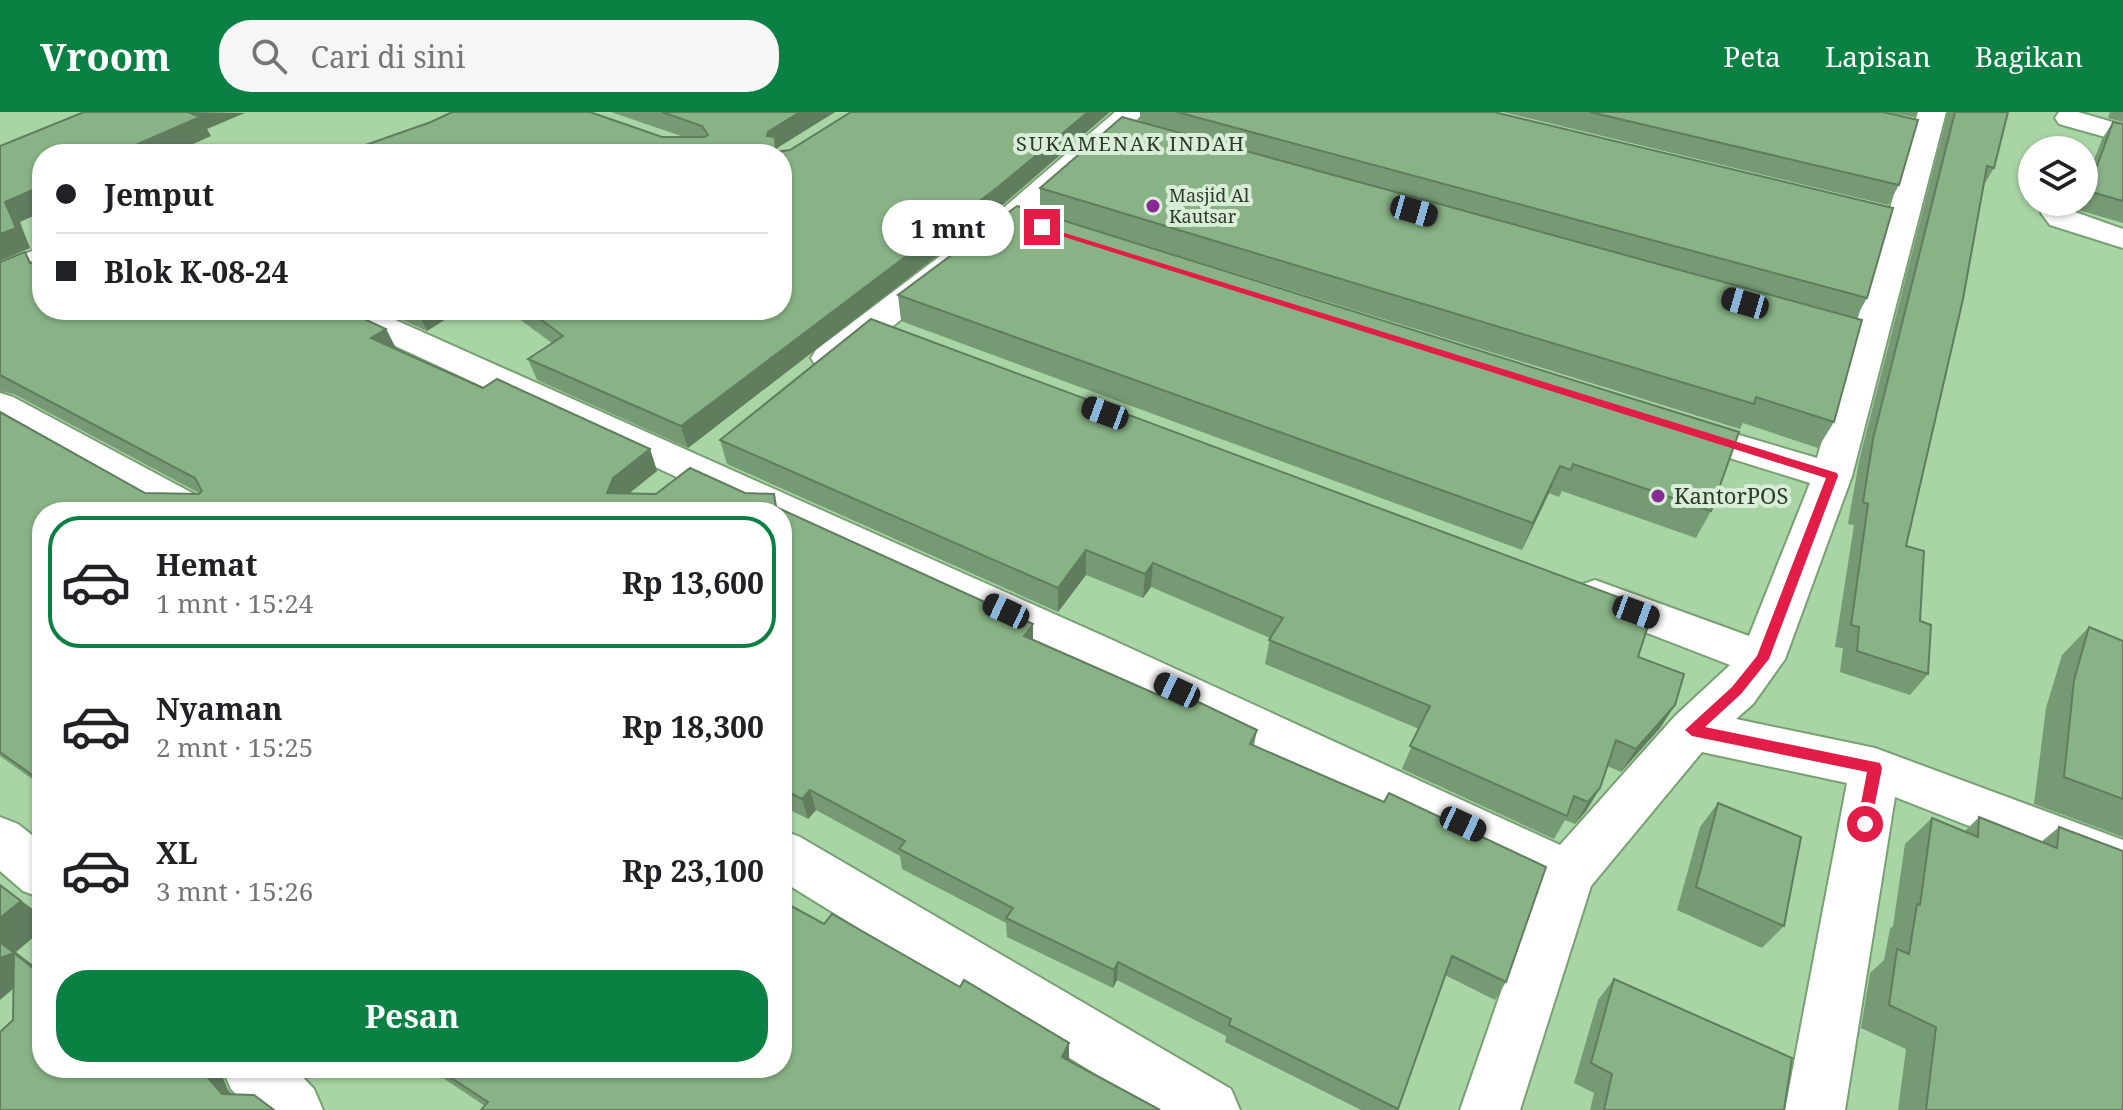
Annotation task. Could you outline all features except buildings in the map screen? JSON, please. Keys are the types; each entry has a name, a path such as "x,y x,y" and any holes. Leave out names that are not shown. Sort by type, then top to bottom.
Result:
{"street":[{"path":"2067,136 2069,115 2123,134"},
{"path":"1490,1110 1568,874 1692,730 1736,691 1762,659 1832,476 1859,335 1901,221 1918,123"},
{"path":"798,382 870,325 1027,222 1129,124"},
{"path":"1870,214 1901,221"},
{"path":"2059,216 2123,239"},
{"path":"0,276 32,262"},
{"path":"364,320 674,480 728,502"},
{"path":"870,325 914,342"},
{"path":"0,405 177,502"},
{"path":"1651,420 1832,476"},
{"path":"674,480 726,439"},
{"path":"792,528 1092,650 1568,874"},
{"path":"1562,584 1762,659"},
{"path":"1692,730 1875,768 2123,863"},
{"path":"1815,1110 1875,768"},
{"path":"0,840 32,866"},
{"path":"792,859 1210,1110"},
{"path":"262,1078 293,1110"}],"place":[{"name":"Masjid Al Kautsar","path":"1153,206"},
{"name":"KantorPOS","path":"1658,496"}],"district":[{"name":"SUKAMENAK INDAH","path":"1131,144"}],"route":[{"path":"1042,227 1832,476 1762,659 1736,691 1692,730 1875,768 1865,824"}]}
